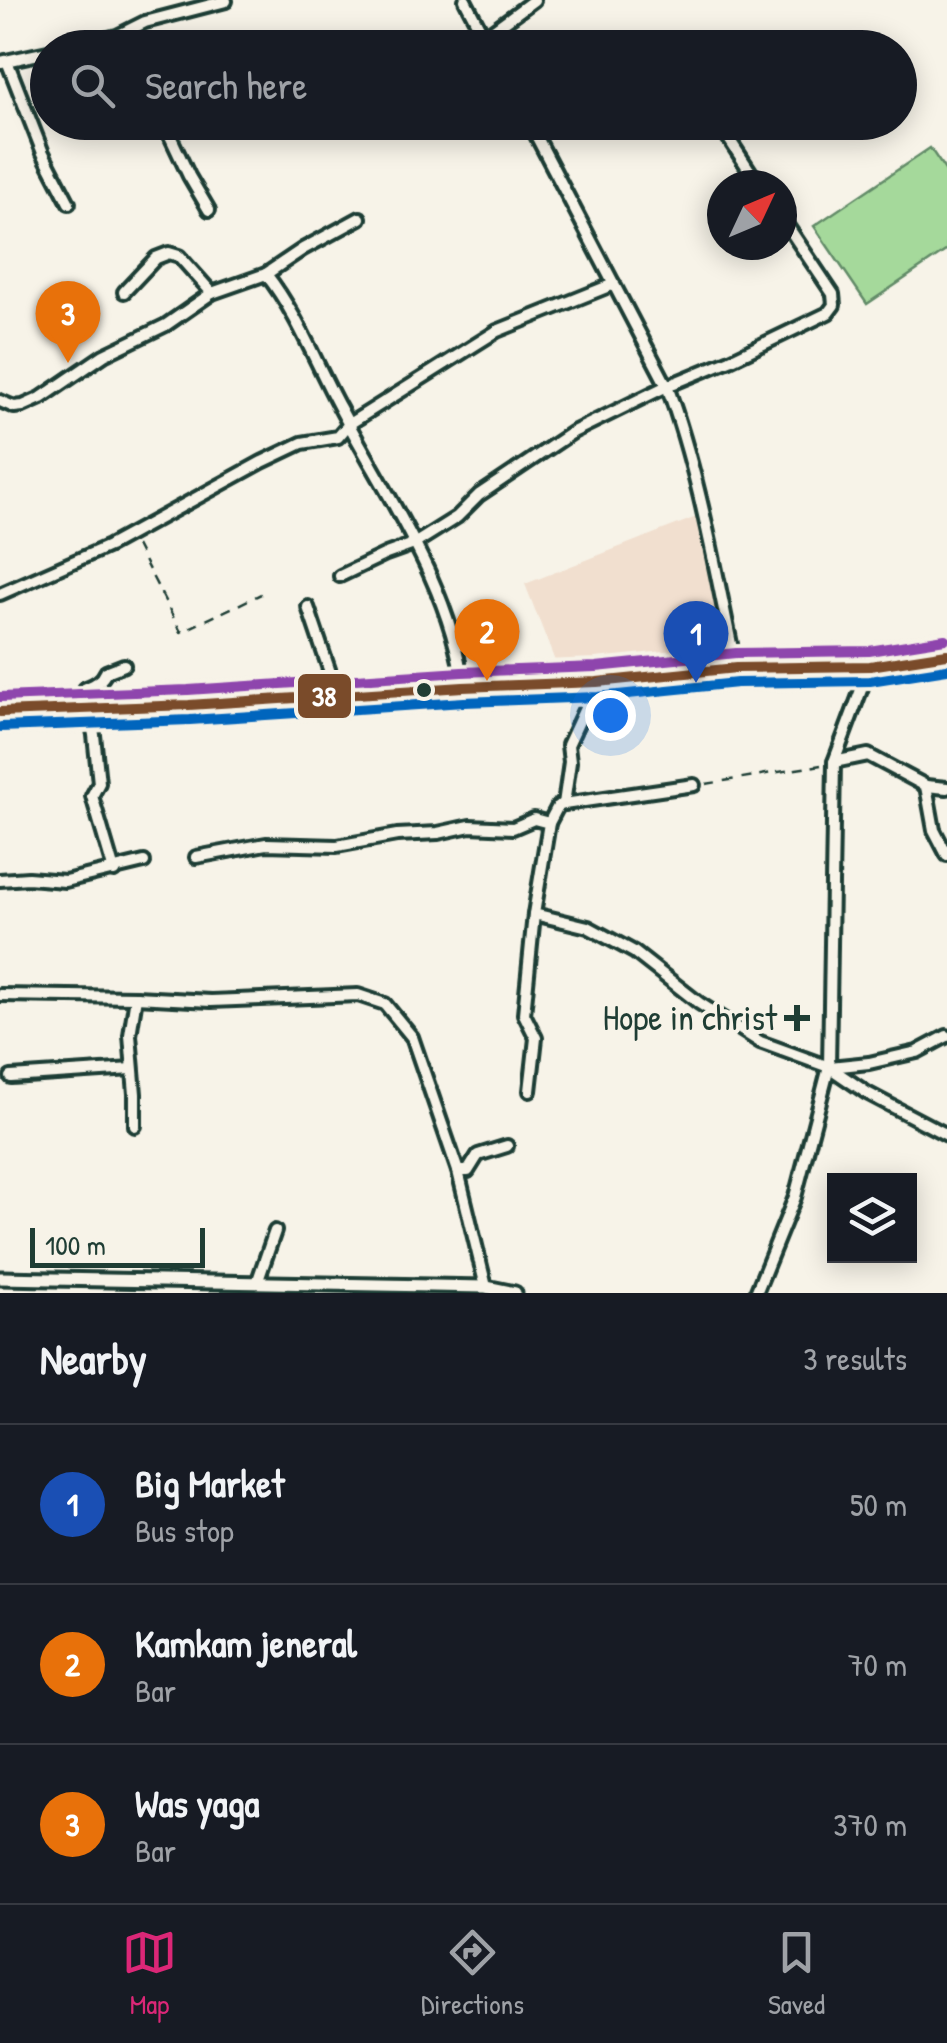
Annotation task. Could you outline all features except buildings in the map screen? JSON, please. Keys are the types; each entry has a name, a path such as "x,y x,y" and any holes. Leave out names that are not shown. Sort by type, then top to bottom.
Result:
{"street":[{"path":"134,30 144,22 225,0"},
{"path":"465,0 481,30"},
{"path":"500,30 534,0"},
{"path":"30,56 3,61 30,123"},
{"path":"37,140 69,203"},
{"path":"173,140 209,210"},
{"path":"538,140 676,410 708,534 736,668"},
{"path":"730,140 750,170"},
{"path":"0,402 23,406 40,398 104,355 166,325 212,294 266,274 360,218"},
{"path":"340,576 414,544 458,517 479,494 573,432 828,313 834,304 833,294 797,240"},
{"path":"124,292 156,258 169,252 179,256 212,294"},
{"path":"266,274 283,295 414,544 449,620 463,687"},
{"path":"0,594 86,558 302,442 338,437 349,424 497,330 614,284"},
{"path":"308,608 338,696"},
{"path":"0,712 596,682 736,668 870,666 947,654"},
{"path":"80,708 84,688 124,665"},
{"path":"756,1293 795,1197 829,1067 834,762 870,666"},
{"path":"564,804 570,762 568,745 596,682"},
{"path":"80,708 91,720 99,782 92,796 114,870"},
{"path":"834,762 868,754 926,786 947,788"},
{"path":"530,1091 536,1038 524,1014 534,914 549,823 558,806 694,785"},
{"path":"926,786 934,830 947,855"},
{"path":"196,857 266,844 337,846 397,835 438,834 470,826 513,828 534,820 549,823"},
{"path":"0,880 65,881 144,862"},
{"path":"534,914 588,926 634,952 699,1004 760,1042 829,1067 867,1093 947,1135"},
{"path":"0,996 136,996 211,1001 358,994 385,1004 412,1036 458,1171 486,1287"},
{"path":"135,1126 130,1034 136,996"},
{"path":"829,1067 917,1052 947,1036"},
{"path":"11,1077 132,1069"},
{"path":"458,1171 468,1171 478,1155 506,1146"},
{"path":"257,1283 275,1231"},
{"path":"0,1278 486,1287 515,1293"}],"path":[{"path":"130,535 181,632 261,594"},
{"path":"694,785 834,762"}],"shaded area":[{"path":"704,514 728,675 565,687 525,584"}],"green space":[{"path":"930,148 947,173 947,250 867,304 814,226"}],"transit line":[{"path":"0,697 596,667 736,653 869,651 945,639"},
{"name":"38","path":"0,712 597,682 736,668 870,666 947,654"},
{"path":"1,727 598,697 737,683 870,681 947,669"}],"place":[{"name":"Was yaga","path":"68,363"},
{"name":"Kamkam jeneral","path":"487,681"},
{"name":"Big Market","path":"696,683"},
{"name":"Hope in christ","path":"797,1018"}]}
